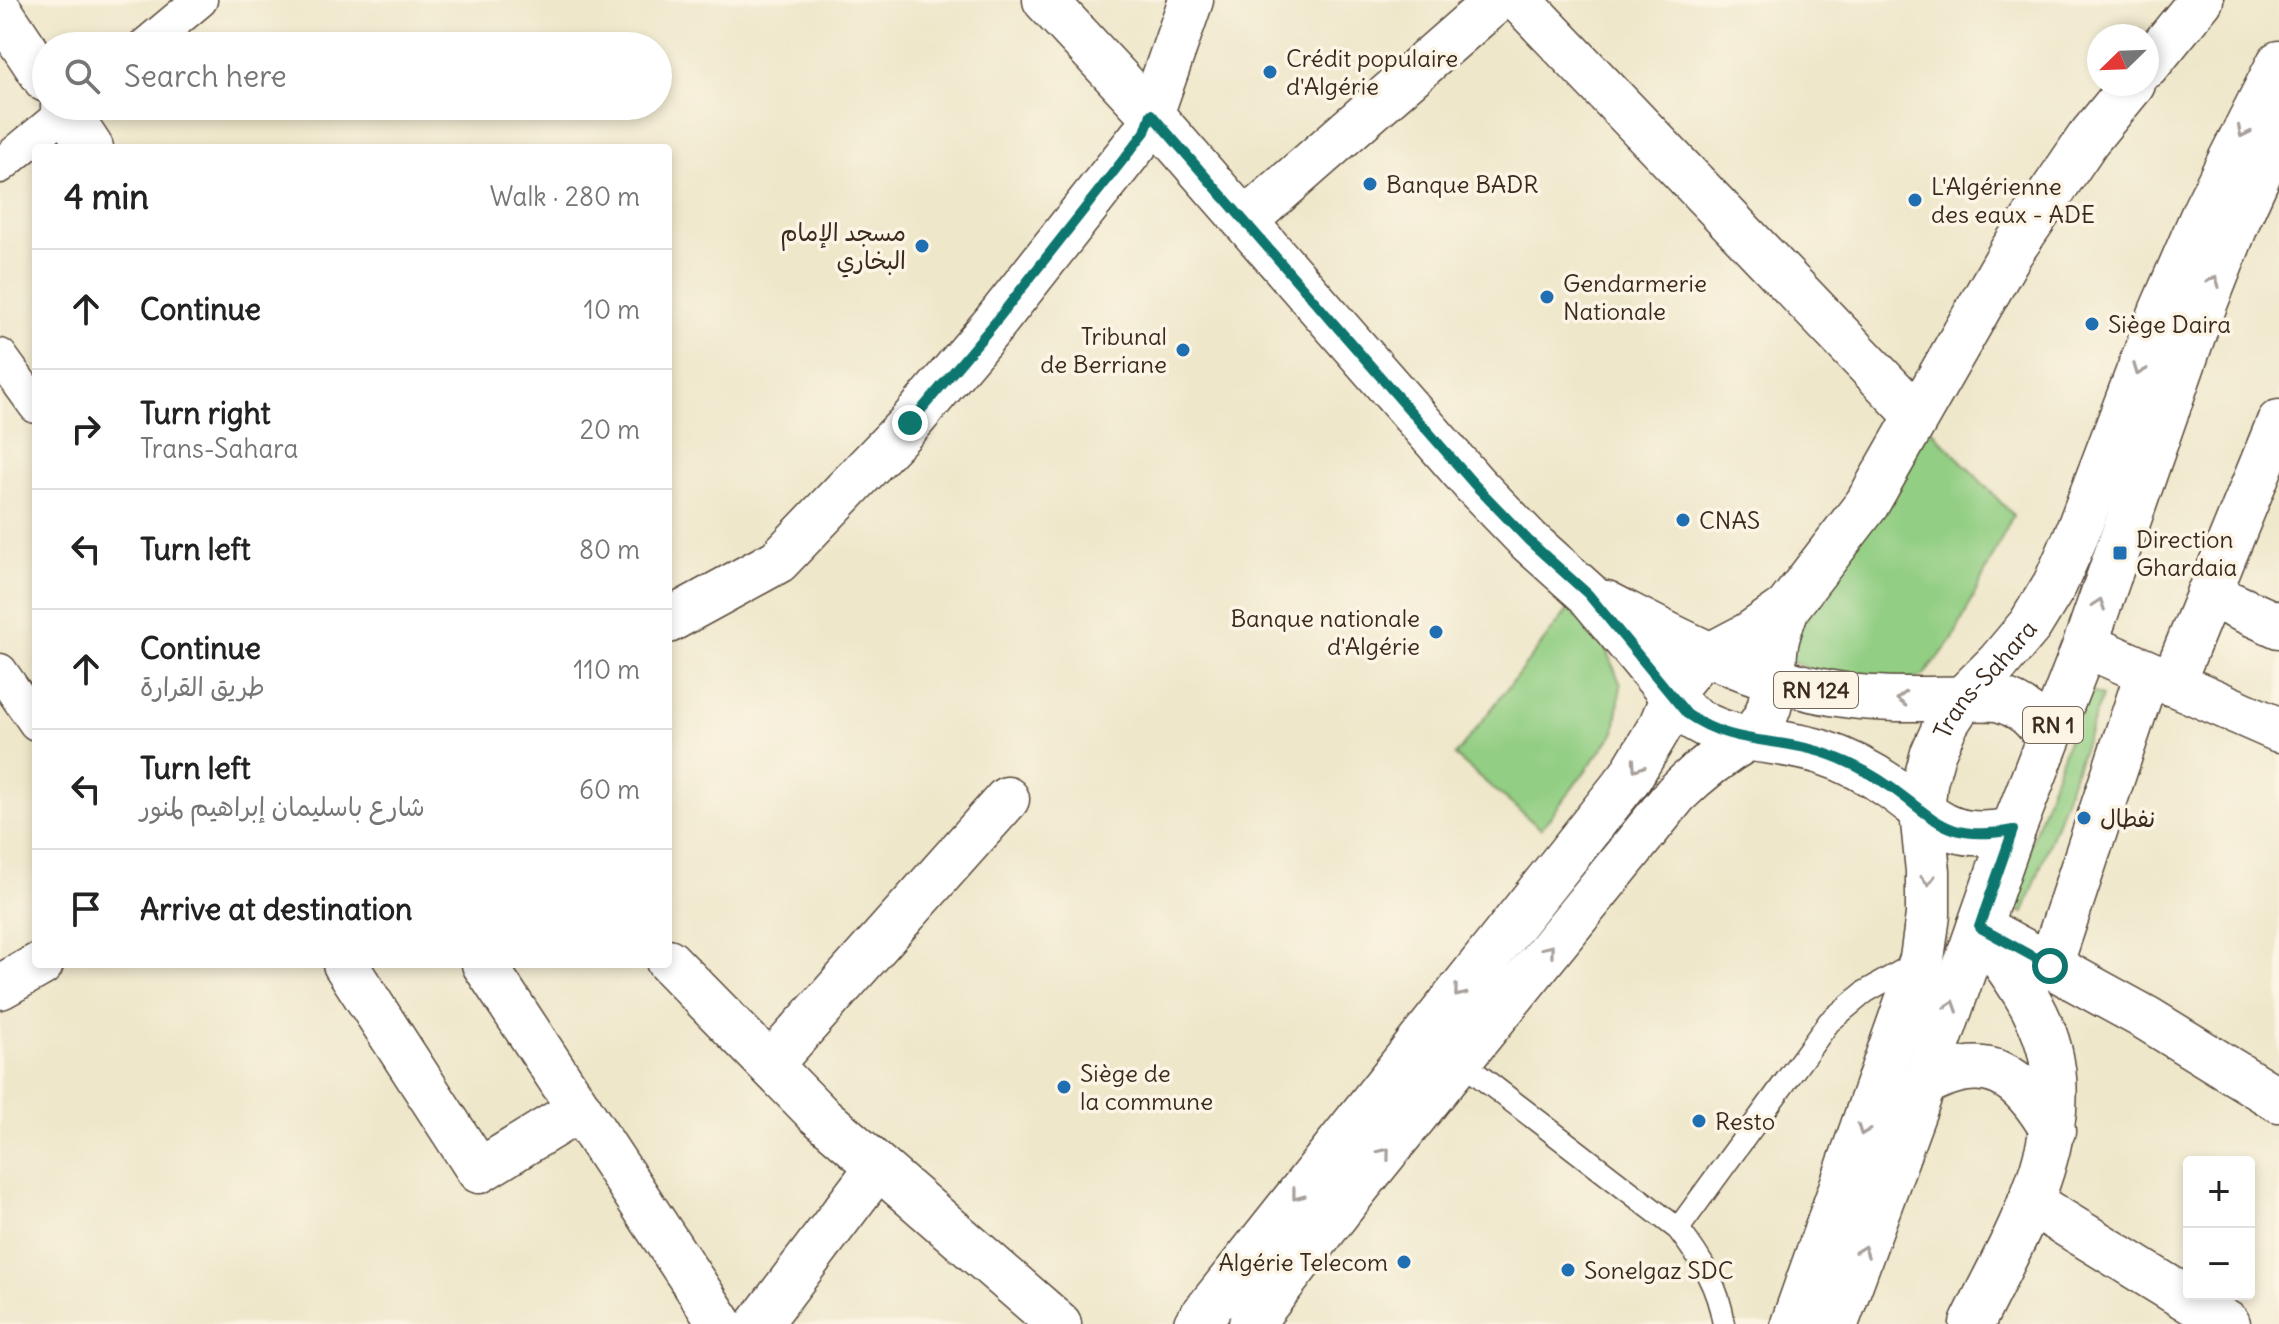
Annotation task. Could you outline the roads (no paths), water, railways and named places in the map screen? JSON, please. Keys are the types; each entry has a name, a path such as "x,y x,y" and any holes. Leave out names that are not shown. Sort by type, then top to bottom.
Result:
{"street":[{"path":"162,32 200,0"},
{"name":"RN 124","path":"1045,0 1151,114 1474,484 1529,541 1588,594 1687,714 1706,727 1727,735 1788,743 1859,768 1938,824 1956,830 1994,833 2013,830"},
{"path":"672,619 778,561 910,423 993,325 1145,132 1191,0"},
{"path":"1245,221 1497,0"},
{"path":"1519,0 1917,416"},
{"path":"2159,51 2201,0"},
{"path":"0,11 32,57"},
{"name":"Trans-Sahara","path":"1793,1324 1922,959 1928,900 1922,813 1925,783 1933,753 1946,724 1963,698 2030,625 2055,584 2161,312 2199,225 2279,63"},
{"path":"1251,1324 1342,1173 1488,955 1630,777 1661,725 1685,672 1787,608 1867,504 2011,252 2088,139 2123,96"},
{"path":"0,166 44,120"},
{"path":"74,120 89,144"},
{"name":"RN 1","path":"1836,1324 2013,830 2085,645 2196,327 2239,218 2279,130"},
{"path":"0,356 32,400"},
{"path":"2050,966 2160,679 2208,594 2279,422"},
{"name":"RN 124","path":"1588,594 1707,656 1774,679 1848,695 1912,700 1998,699 2014,704 2039,725 2047,739"},
{"path":"2208,594 2279,626"},
{"path":"1196,1324 1342,1173 1460,1061 1676,794 1698,772 1759,728 1772,705 1776,642 1787,608"},
{"path":"2085,645 2279,730"},
{"path":"0,671 32,717"},
{"path":"770,1065 1007,799"},
{"path":"1979,927 2146,1018 2279,1100"},
{"path":"1972,1324 2030,1202 2053,1131 2056,1085 2048,1046 2034,1010 1979,927"},
{"path":"1488,955 1522,983"},
{"path":"672,965 877,1168 1059,1324"},
{"path":"348,968 479,1171 580,1109"},
{"path":"487,968 721,1324"},
{"path":"1924,1084 1947,1072 1973,1068 1999,1072 2021,1085 2038,1104 2053,1131"},
{"path":"759,1324 877,1168"},
{"path":"2030,1202 2228,1324"}],"lane":[{"path":"1678,1229 1829,1022 1865,992 1922,959"},
{"path":"1460,1061 1678,1229 1703,1262 1721,1301 1724,1324"}],"place":[{"name":"Crédit populaire d'Algérie","path":"1270,72"},
{"name":"Banque BADR","path":"1370,184"},
{"name":"L'Algérienne des eaux - ADE","path":"1915,200"},
{"name":"مسجد الإمام البخاري","path":"922,246"},
{"name":"Gendarmerie Nationale","path":"1547,297"},
{"name":"Siège Daira","path":"2092,324"},
{"name":"Tribunal de Berriane","path":"1183,350"},
{"name":"CNAS","path":"1683,520"},
{"name":"Direction Ghardaia","path":"2120,553"},
{"name":"Banque nationale d'Algérie","path":"1436,632"},
{"name":"نفطال","path":"2084,818"},
{"name":"Siège de la commune","path":"1064,1087"},
{"name":"Resto","path":"1699,1121"},
{"name":"Algérie Telecom","path":"1404,1262"},
{"name":"Sonelgaz SDC","path":"1568,1270"}]}
